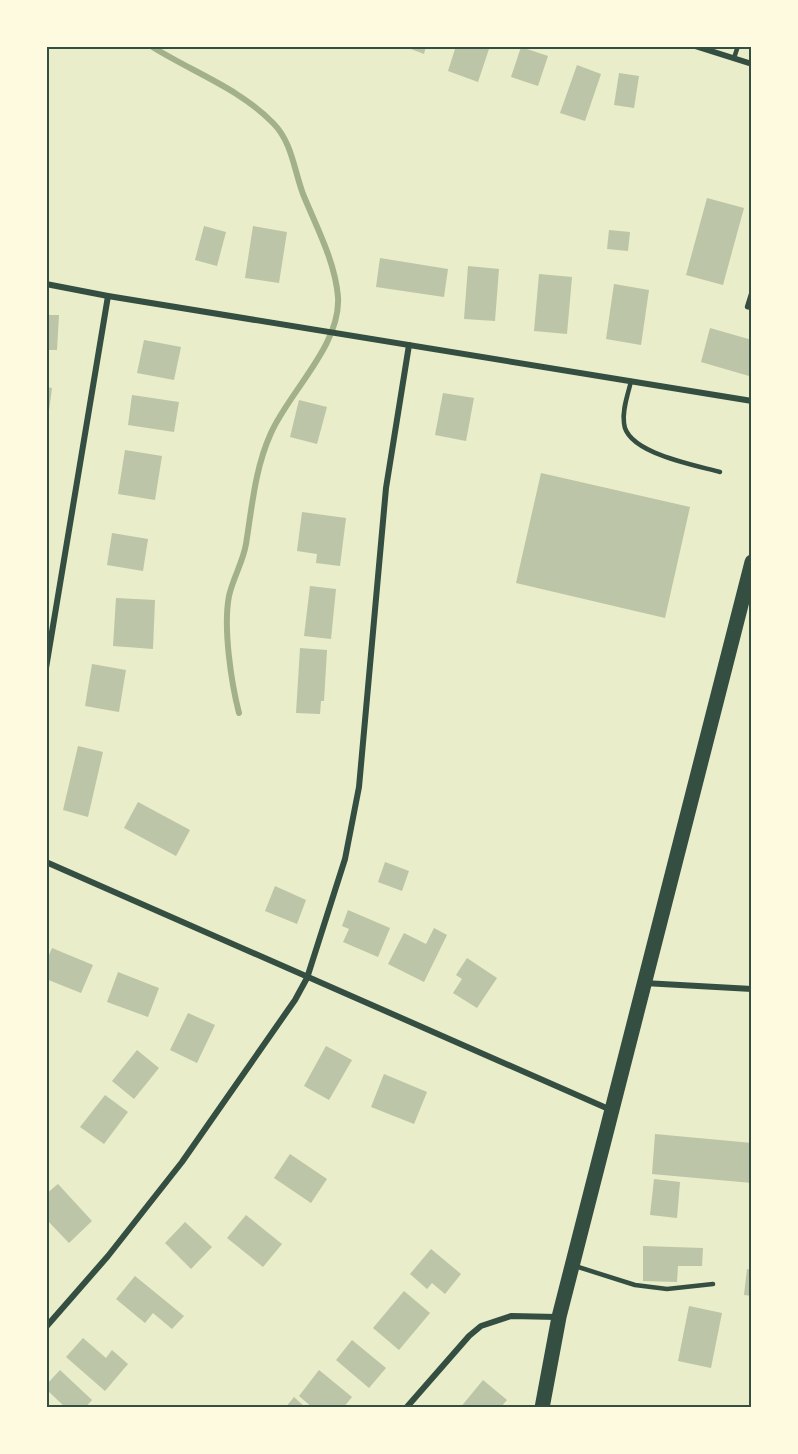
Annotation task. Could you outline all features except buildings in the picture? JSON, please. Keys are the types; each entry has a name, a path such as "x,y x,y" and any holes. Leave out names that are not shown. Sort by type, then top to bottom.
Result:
{"main road":[{"path":"542,1407 559,1317 752,562"}],"street":[{"path":"695,46 752,63"},
{"path":"46,284 752,401"},
{"path":"46,668 108,296"},
{"path":"46,1327 108,1257 182,1162 307,978 345,859 358,787 386,488 409,345"},
{"path":"46,862 612,1110"},
{"path":"644,983 752,989"},
{"path":"406,1407 469,1336 481,1326 511,1316 559,1317"}],"lane":[{"path":"734,58 738,46"},
{"path":"752,291 747,307 752,308"},
{"path":"631,381 624,407 623,425 628,435 646,449 720,472"},
{"path":"572,1265 635,1285 667,1289 713,1284"}],"waterway":[{"path":"151,46 230,90 260,111 279,131 288,147 303,194 329,257 338,297 337,315 331,333 312,368 279,417 266,446 258,474 245,551 231,589 227,609 229,654 239,713"}]}
